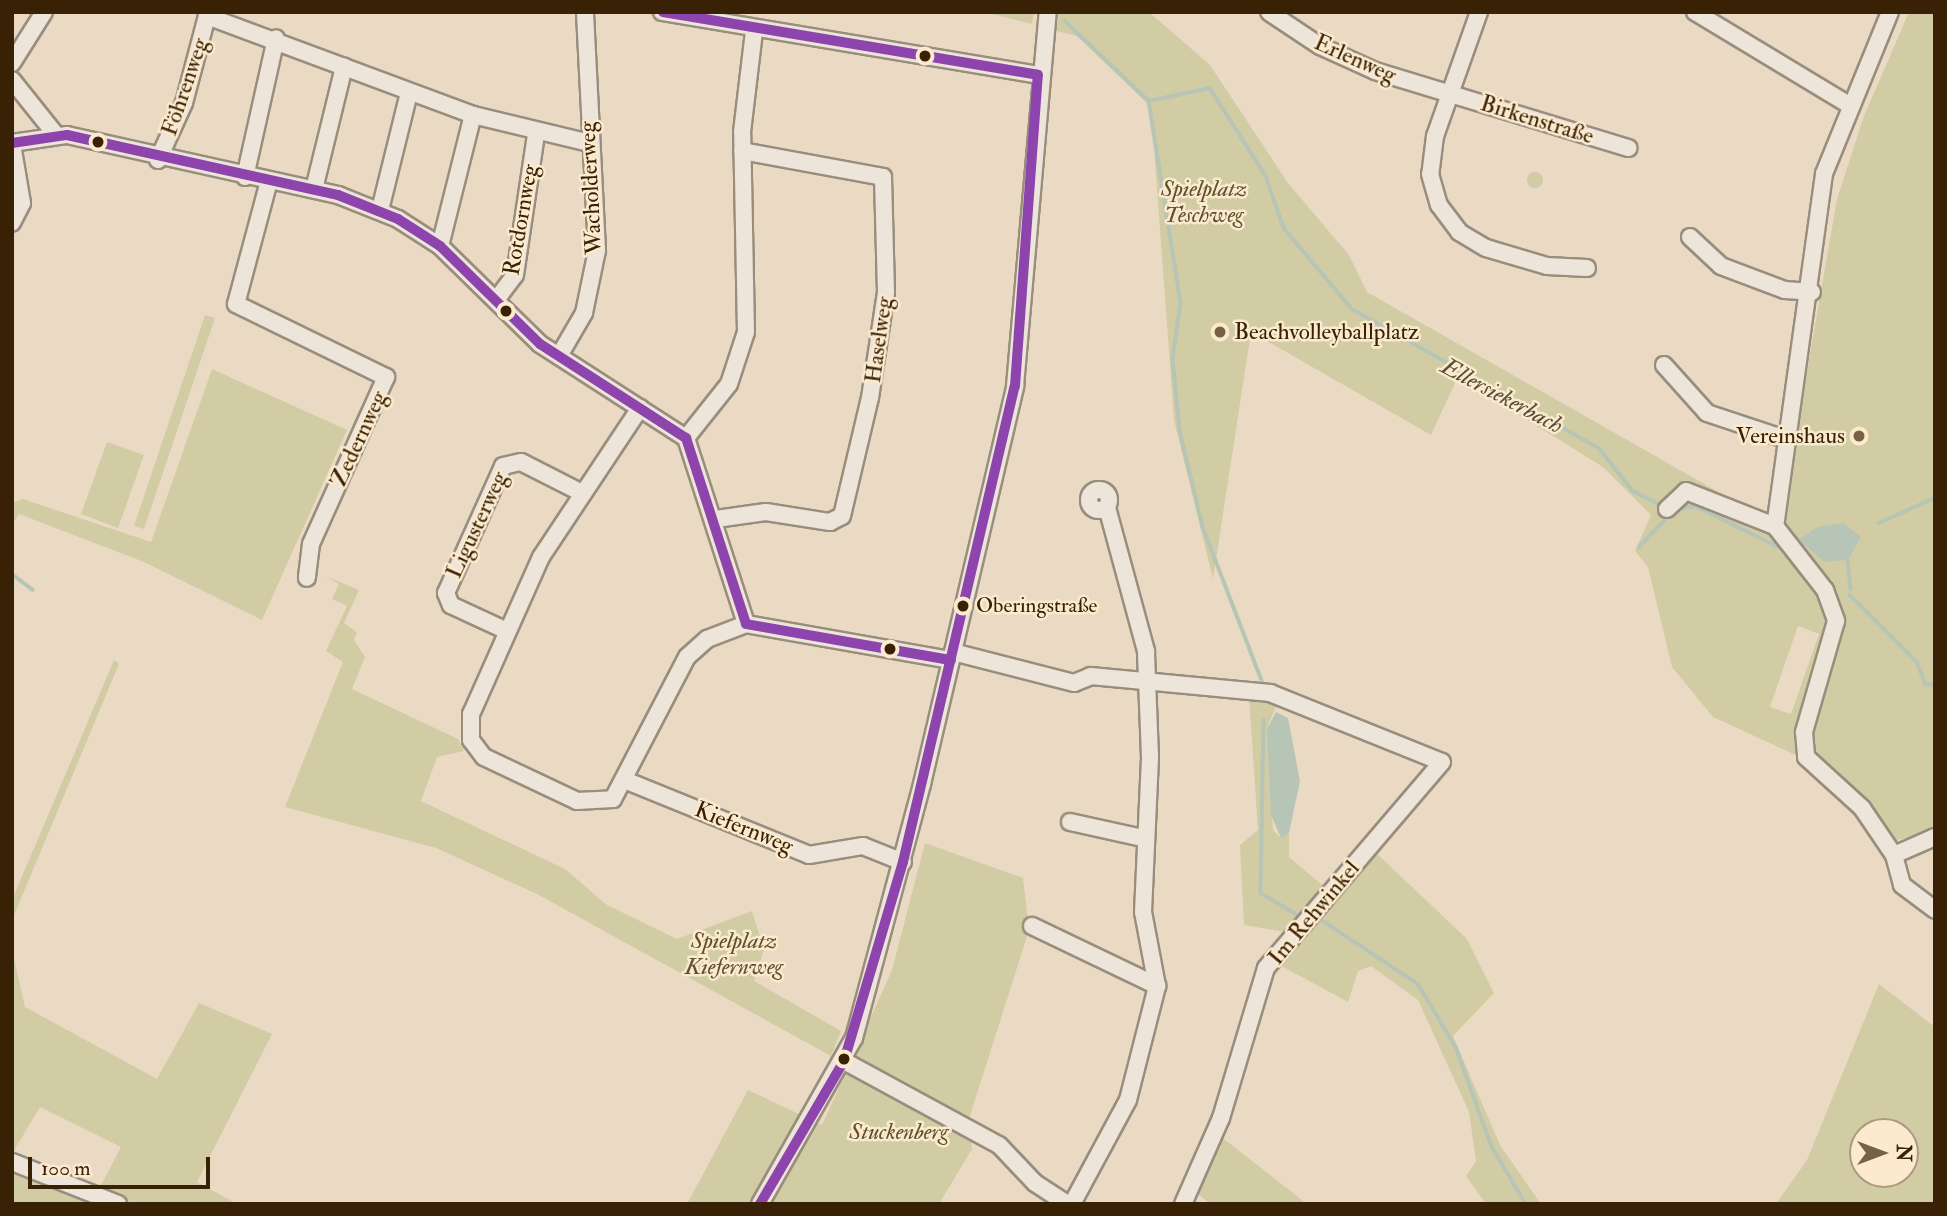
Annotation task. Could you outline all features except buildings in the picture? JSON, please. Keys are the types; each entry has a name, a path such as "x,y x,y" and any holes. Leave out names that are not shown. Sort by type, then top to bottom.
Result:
{"street":[{"path":"12,63 44,12"},
{"name":"Wacholderweg","path":"559,356 584,313 594,274 585,12"},
{"path":"662,12 754,31 1038,75"},
{"path":"760,1204 844,1061 903,862 1015,386 1038,75 1048,12"},
{"name":"Erlenweg","path":"1269,12 1357,64 1446,93"},
{"path":"1479,12 1446,93 1430,174 1447,220 1472,242 1503,256 1587,268"},
{"path":"1695,12 1849,105"},
{"path":"1774,526 1812,292 1824,174 1849,105 1890,12"},
{"name":"Rotdornweg","path":"208,14 276,38 409,93 473,115 536,134 590,143"},
{"name":"Föhrenweg","path":"158,160 184,103 208,14"},
{"path":"686,438 729,384 746,332 742,151 754,31"},
{"path":"245,177 276,38"},
{"path":"314,189 344,67"},
{"path":"12,80 56,135"},
{"path":"380,210 409,93"},
{"name":"Birkenstraße","path":"1446,93 1629,148"},
{"path":"440,246 473,115"},
{"name":"Rotdornweg","path":"496,300 515,275 536,134"},
{"path":"12,223 22,203 12,143 56,135 158,160 314,189 380,210 440,246 559,356 686,438 716,519 746,625"},
{"name":"Haselweg","path":"716,519 766,513 830,522 842,516 870,398 888,270 883,177 742,151"},
{"name":"Zedernweg","path":"269,181 236,304 386,377 311,544 307,578"},
{"path":"1690,237 1721,266 1785,290 1812,292"},
{"path":"1664,365 1707,412 1788,440"},
{"path":"640,408 580,492 507,631 471,714 476,750 577,801 613,799 627,781 687,657 707,639 746,625 1029,668 1043,679 1147,681"},
{"name":"Ligusterweg","path":"507,631 451,605 446,593 503,466 521,462 580,492"},
{"path":"1667,509 1686,491 1774,526 1825,590 1836,621 1804,732 1806,757 1862,808 1894,855 1902,884 1935,910"},
{"path":"1072,1204 1130,1096 1157,986 1143,912 1143,838 1150,790 1147,681 1140,611 1107,507"},
{"name":"Im Rehwinkel","path":"1147,681 1270,693 1442,762 1266,968 1221,1118 1182,1204"},
{"name":"Kiefernweg","path":"627,781 809,855 863,846 903,862"},
{"path":"1070,822 1143,838"},
{"path":"1894,855 1935,837"},
{"path":"1032,926 1157,986"},
{"path":"844,1061 983,1135 1066,1204"},
{"path":"12,1162 118,1204"}],"green space":[{"path":"984,12 1034,12 1032,24"},
{"name":"Spielplatz Teschweg","path":"1059,12 1149,12 1210,65 1288,183 1349,255 1367,292 1780,527 1837,199 1864,116 1909,12 1935,12 1935,829 1895,841 1852,790 1802,758 1713,717 1672,667 1648,567 1635,551 1651,515 1603,467 1458,377 1431,435 1251,332 1213,579 1174,420 1151,107 1077,36 1056,31","holes":["1798,626 1819,634 1791,714 1770,707"]},
{"path":"1535,172 1541,174 1541,186 1535,188 1529,186 1527,180 1529,174"},
{"path":"205,315 215,318 144,529 134,526"},
{"path":"212,369 347,430 262,620 144,562 19,514 12,525 12,503 23,499 151,542"},
{"path":"107,442 144,455 118,528 81,514"},
{"name":"Spielplatz Kiefernweg","path":"325,576 359,590 344,623 357,632 354,640 365,657 352,689 458,739 464,751 437,757 421,801 565,869 607,905 677,939 752,911 764,949 754,981 841,1031 831,1056 537,894 436,848 285,807 343,662 326,651 347,606 332,599 339,584"},
{"path":"114,660 119,664 12,920 12,900"},
{"path":"1249,696 1277,703 1267,729 1273,830 1281,838 1289,833 1289,857 1326,888 1286,932 1244,925 1240,845 1258,830"},
{"name":"Stuckenberg","path":"925,843 1023,878 1029,930 969,1119 972,1149 939,1204 687,1204 748,1090 822,1125 892,970"},
{"path":"1374,851 1467,939 1494,993 1453,1036 1500,1145 1541,1204 1486,1204 1466,1176 1476,1161 1469,1112 1418,1000 1371,966 1358,971 1348,1002 1274,962"},
{"path":"12,950 25,1007 157,1079 199,1003 272,1034 197,1182 237,1204 137,1204 99,1189 121,1147 40,1107 12,1154"},
{"path":"1879,984 1935,1027 1935,1204 1776,1204 1807,1160"},
{"path":"1219,1135 1307,1204 1210,1204 1193,1190"},
{"path":"12,1169 102,1204 12,1204"}],"shaded area":[{"path":"1843,523 1861,537 1848,560 1824,562 1799,540 1817,527"},
{"path":"1276,712 1288,718 1300,781 1289,833 1281,838 1271,815 1267,729"}],"waterway":[{"name":"Ellersiekerbach","path":"1065,21 1149,101 1210,88 1266,176 1284,228 1352,309 1600,449 1633,491 1662,506"},
{"path":"1149,101 1181,302 1173,359 1180,431 1203,527 1264,686"},
{"path":"1879,523 1935,498"},
{"name":"Ellersiekerbach","path":"1678,509 1695,506 1781,548"},
{"path":"1639,547 1668,517"},
{"path":"1848,560 1851,589"},
{"path":"12,574 33,590"},
{"name":"Ellersiekerbach","path":"1850,595 1917,662 1926,684 1935,685"},
{"path":"1264,720 1261,893 1296,914"},
{"path":"1382,844 1408,815"},
{"path":"1317,917 1418,984 1456,1047 1492,1147 1526,1204"}],"transit line":[{"path":"663,12 1038,75"},
{"path":"760,1204 844,1061 903,862 1015,386 1038,75"},
{"path":"12,143 67,135 338,195 398,219 440,246 540,344 686,438 746,624 951,660"}],"place":[{"name":"Beachvolleyballplatz","path":"1220,332"},
{"name":"Vereinshaus","path":"1859,436"},
{"name":"Oberingstraße","path":"963,606"}]}
